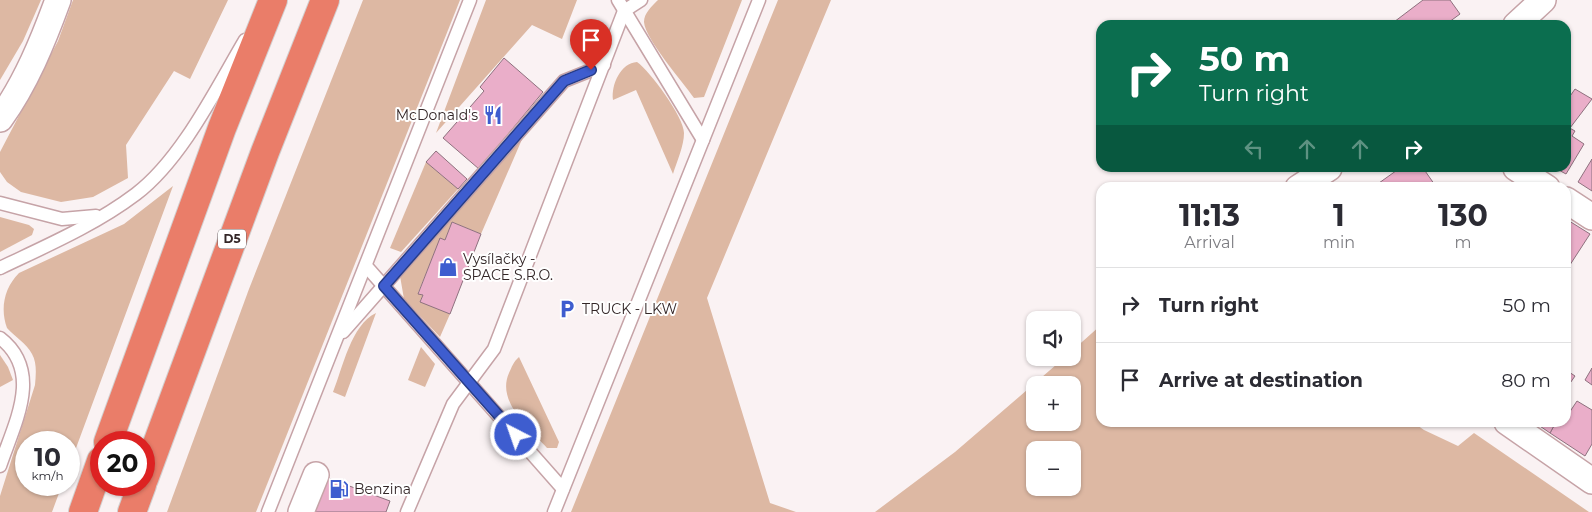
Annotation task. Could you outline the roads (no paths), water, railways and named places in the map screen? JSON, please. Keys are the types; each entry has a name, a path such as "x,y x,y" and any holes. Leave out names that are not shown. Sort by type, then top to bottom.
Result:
{"highway":[{"path":"112,431 222,128 273,0"},
{"name":"D5","path":"155,449 265,152 325,0"},
{"path":"83,512 90,492"},
{"path":"132,512 138,496"}],"street":[{"path":"0,119 10,104 44,39 58,0"},
{"path":"1521,20 1543,0"},
{"path":"1307,182 1323,172"},
{"path":"1522,172 1538,182"},
{"path":"1571,203 1592,217"},
{"path":"1515,427 1589,473"},
{"path":"302,512 316,475"}],"lane":[{"path":"0,268 113,210 158,174 200,116 268,0"},
{"path":"268,512 470,0"},
{"path":"621,6 642,0"},
{"path":"554,512 759,0"},
{"path":"408,512 453,404 494,350 604,65 621,6"},
{"path":"621,6 703,140"},
{"path":"337,338 564,81 604,65"},
{"path":"0,196 5,205 62,219 94,216 113,210"},
{"path":"366,266 563,488"},
{"path":"0,338 8,344 16,355 23,370 24,390 0,466"}],"place":[{"name":"McDonald's","path":"493,115"},
{"name":"Vysílačky - SPACE S.R.O.","path":"448,267"},
{"name":"TRUCK - LKW","path":"567,309"},
{"name":"Benzina","path":"339,489"}]}
